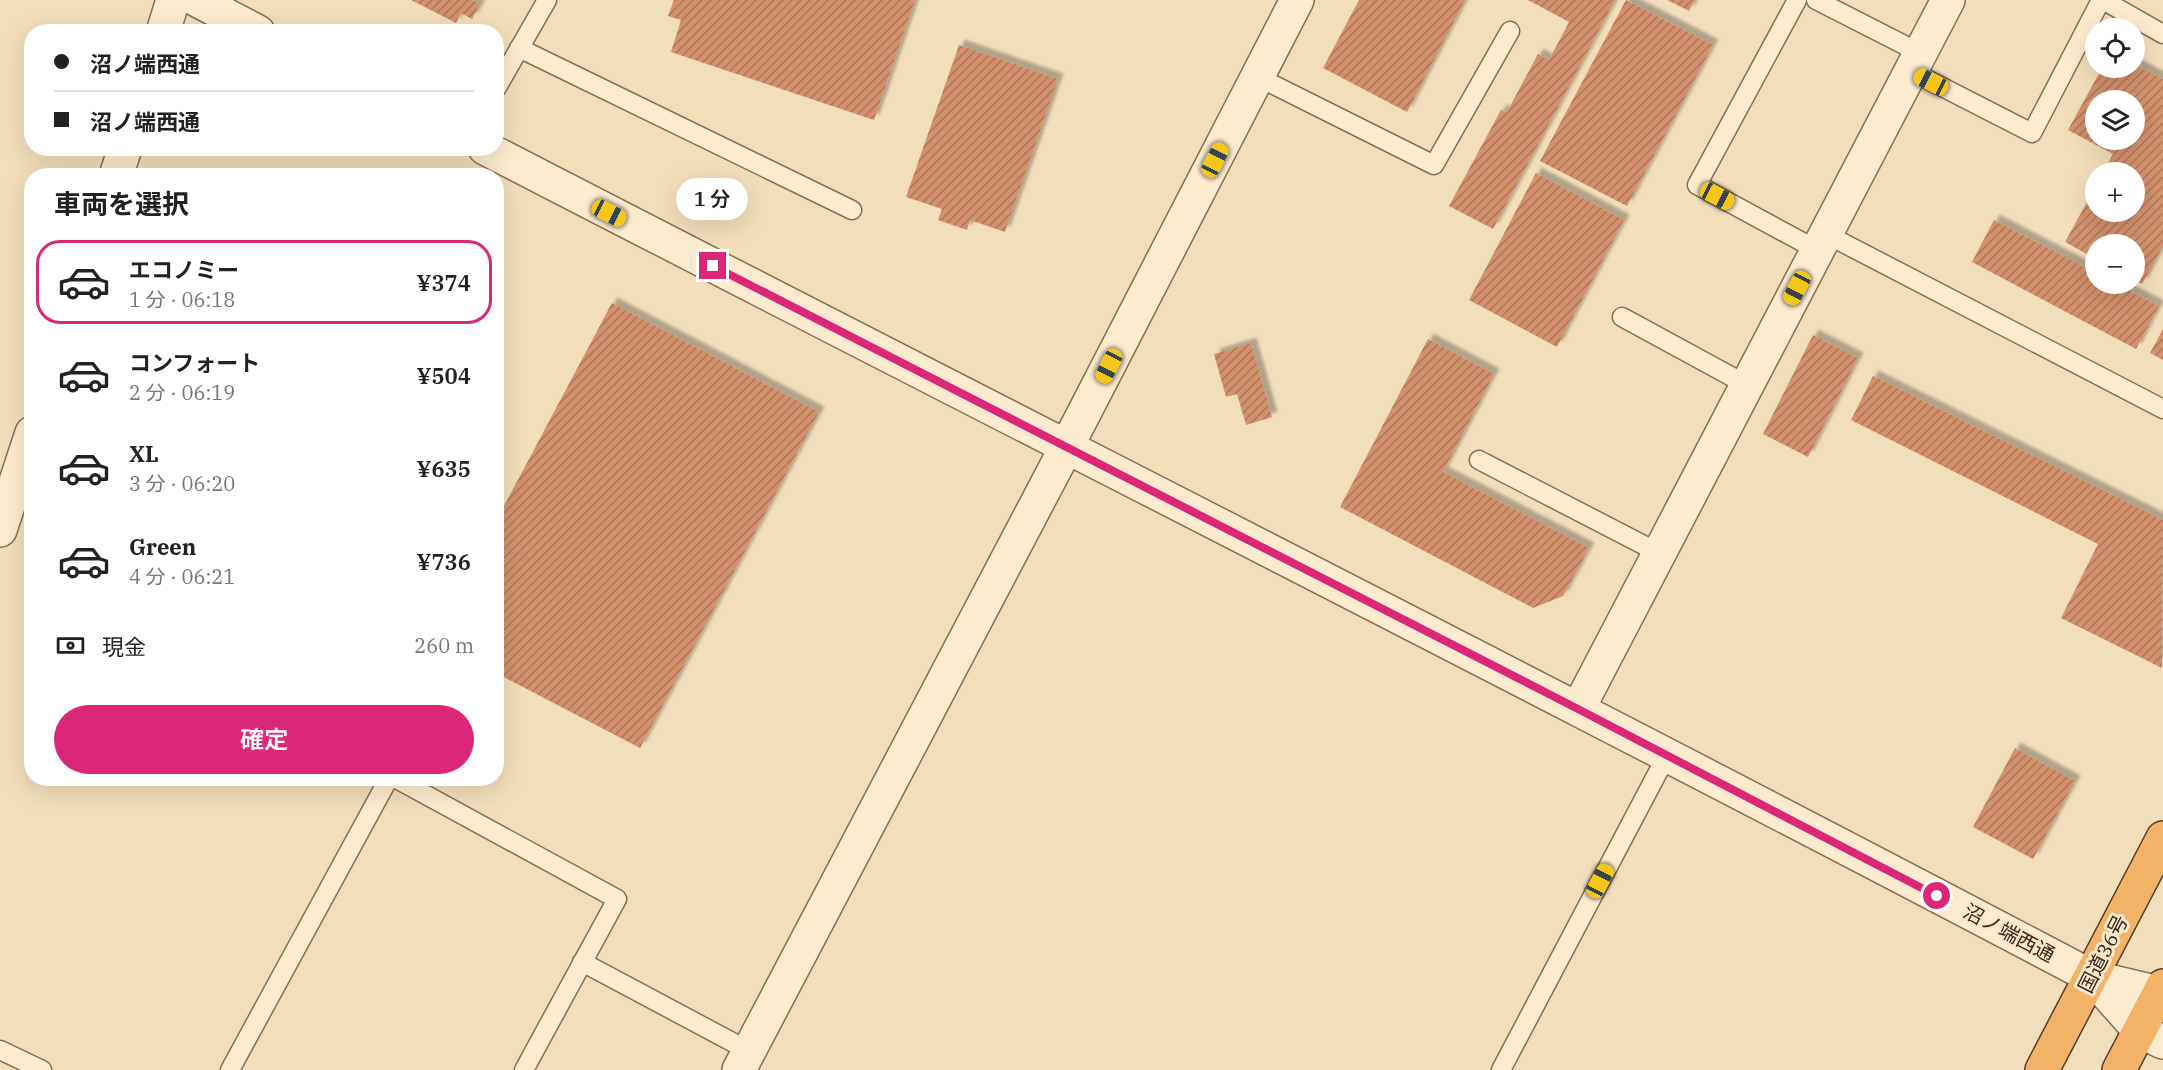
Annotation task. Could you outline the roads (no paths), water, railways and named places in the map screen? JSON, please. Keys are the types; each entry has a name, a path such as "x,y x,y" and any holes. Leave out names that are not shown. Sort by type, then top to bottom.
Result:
{"highway":[{"name":"国道36号","path":"2042,1070 2163,838"},
{"path":"2119,1070 2152,1037 2162,991"}],"street":[{"path":"166,24 173,0"},
{"path":"197,0 243,24"},
{"path":"744,1061 1298,0"},
{"path":"1578,709 1948,0"},
{"name":"沼ノ端西通","path":"500,156 1578,709 2092,977 2162,991"},
{"path":"0,530 24,457"},
{"name":"沼ノ端西通","path":"2092,977 2152,1037"}],"lane":[{"path":"504,75 547,0"},
{"path":"1797,0 1697,185 1822,242 2163,409"},
{"path":"1816,0 2032,133 2102,0 2163,34"},
{"path":"1258,77 1434,165 1510,31"},
{"path":"519,48 852,210"},
{"path":"1622,317 1747,385"},
{"path":"1479,460 1659,553"},
{"path":"1501,1070 1667,755"},
{"path":"230,1070 385,786"},
{"path":"410,786 617,899 524,1070"},
{"path":"582,962 744,1061"},
{"path":"0,1050 42,1070"}]}
